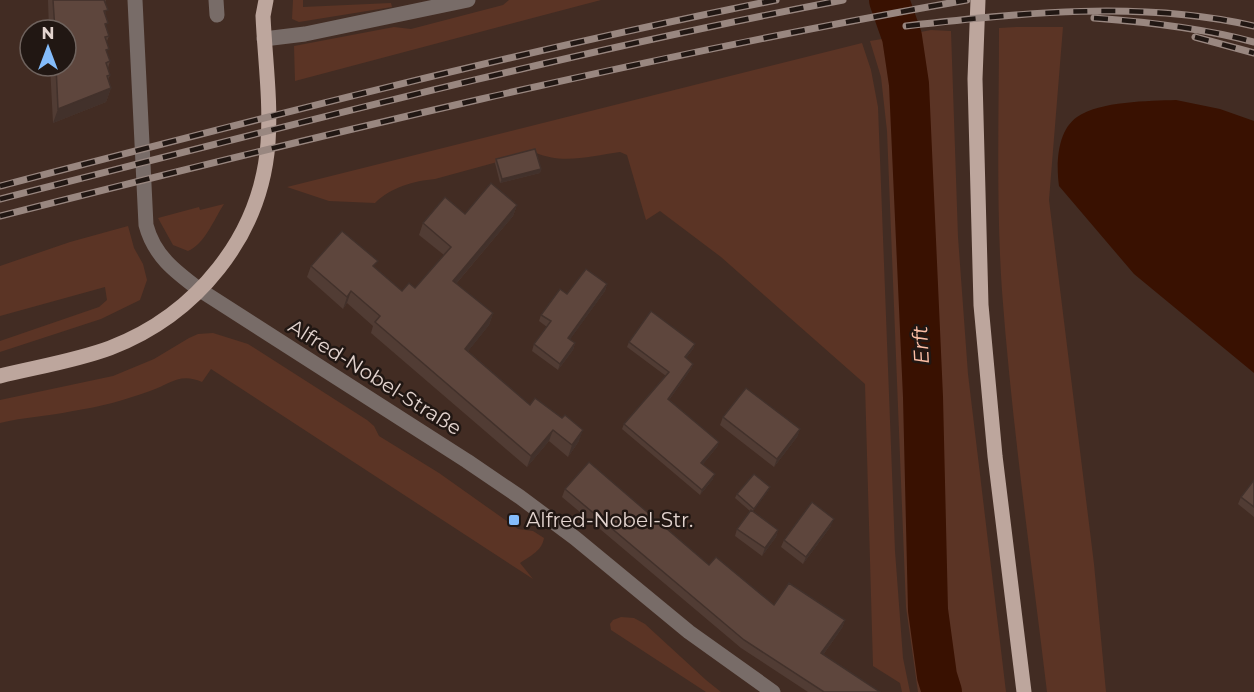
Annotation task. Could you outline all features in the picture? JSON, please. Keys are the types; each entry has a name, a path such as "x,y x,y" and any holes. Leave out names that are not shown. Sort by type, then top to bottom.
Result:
{"main road":[{"path":"0,376 110,348 162,322 200,290 227,260 254,203 268,146 269,118 263,16 266,0"},
{"path":"978,0 975,79 981,304 995,456 1024,692"}],"street":[{"name":"Alfred-Nobel-Straße","path":"135,0 146,225 152,242 162,258 200,290 520,497 575,538 689,632 773,692"},
{"path":"264,39 306,34 468,0"}],"shaded area":[{"path":"293,0 303,0 303,7 391,3 392,7 299,22 292,19"},
{"path":"509,0 601,0 295,81 294,46 394,27 411,29 503,5"},
{"path":"1063,27 1049,200 1094,564 1106,692 1047,692 1011,391 1000,258 999,28"},
{"path":"931,30 951,31 958,237 968,374 1006,692 946,692 936,632 932,570 931,418 916,100 910,34"},
{"path":"894,37 899,92 903,217 915,422 920,604 931,692 918,692 906,607 887,131 881,77 870,41"},
{"path":"862,43 871,70 878,107 895,551 903,658 910,692 902,692 900,683 873,666 865,384 721,257 660,211 646,220 627,155 620,152 566,159 534,152 403,186 381,197 375,203 329,201 287,187"},
{"path":"1176,100 1220,109 1254,121 1254,373 1134,274 1059,186 1059,148 1065,131 1077,117 1111,105"},
{"path":"224,204 204,237 188,251 173,245 158,218 199,207 200,210"},
{"path":"128,226 147,280 140,300 101,319 0,352 0,341 99,307 107,300 105,287 0,316 0,266 70,242"},
{"path":"213,333 248,344 367,420 374,426 379,436 439,473 518,529 533,531 544,538 538,550 520,563 533,579 211,369 202,382 187,378 175,380 141,394 103,405 0,423 0,400 113,376 154,359 198,334"},
{"path":"621,617 634,618 645,624 721,692 706,692 611,630 610,624 613,620"}],"building":[{"path":"53,0 104,0 108,10 104,11 109,36 105,37 109,49 106,50 110,61 106,63 111,88 58,109 57,78 78,78 78,18 54,18"},
{"path":"535,149 541,169 502,179 496,159"},
{"path":"491,183 517,205 453,281 493,313 465,349 530,405 535,398 562,418 565,415 583,430 572,445 553,430 531,456 375,322 380,316 351,291 347,297 311,266 342,231 378,261 373,266 402,291 409,283 415,288 451,247 423,223 445,197 465,214"},
{"path":"586,269 607,284 568,338 575,343 560,364 534,344 551,321 541,315 560,289 567,294"},
{"path":"651,311 695,344 685,357 693,364 668,399 719,442 701,463 715,474 702,490 624,424 669,372 629,342"},
{"path":"746,388 800,429 777,459 723,417"},
{"path":"589,462 709,565 716,557 774,605 789,583 845,620 821,653 880,692 824,692 744,640 565,489"},
{"path":"754,474 770,487 754,509 737,494"},
{"path":"1254,480 1254,507 1241,497"},
{"path":"812,502 834,519 806,557 784,540"},
{"path":"751,510 778,530 765,548 737,529"}],"waterway":[{"name":"Erft","path":"889,0 902,37 909,84 923,397 928,610 937,676 942,692"}],"railway":[{"path":"0,186 290,111 484,64 776,0"},
{"path":"0,199 525,68 843,0"},
{"path":"0,216 481,99 723,46 967,0"},
{"path":"906,26 1081,11 1168,13 1254,26"},
{"path":"1094,18 1175,26 1254,42"},
{"path":"1195,37 1254,53"}],"place":[{"name":"Alfred-Nobel-Str.","path":"514,520"}]}
